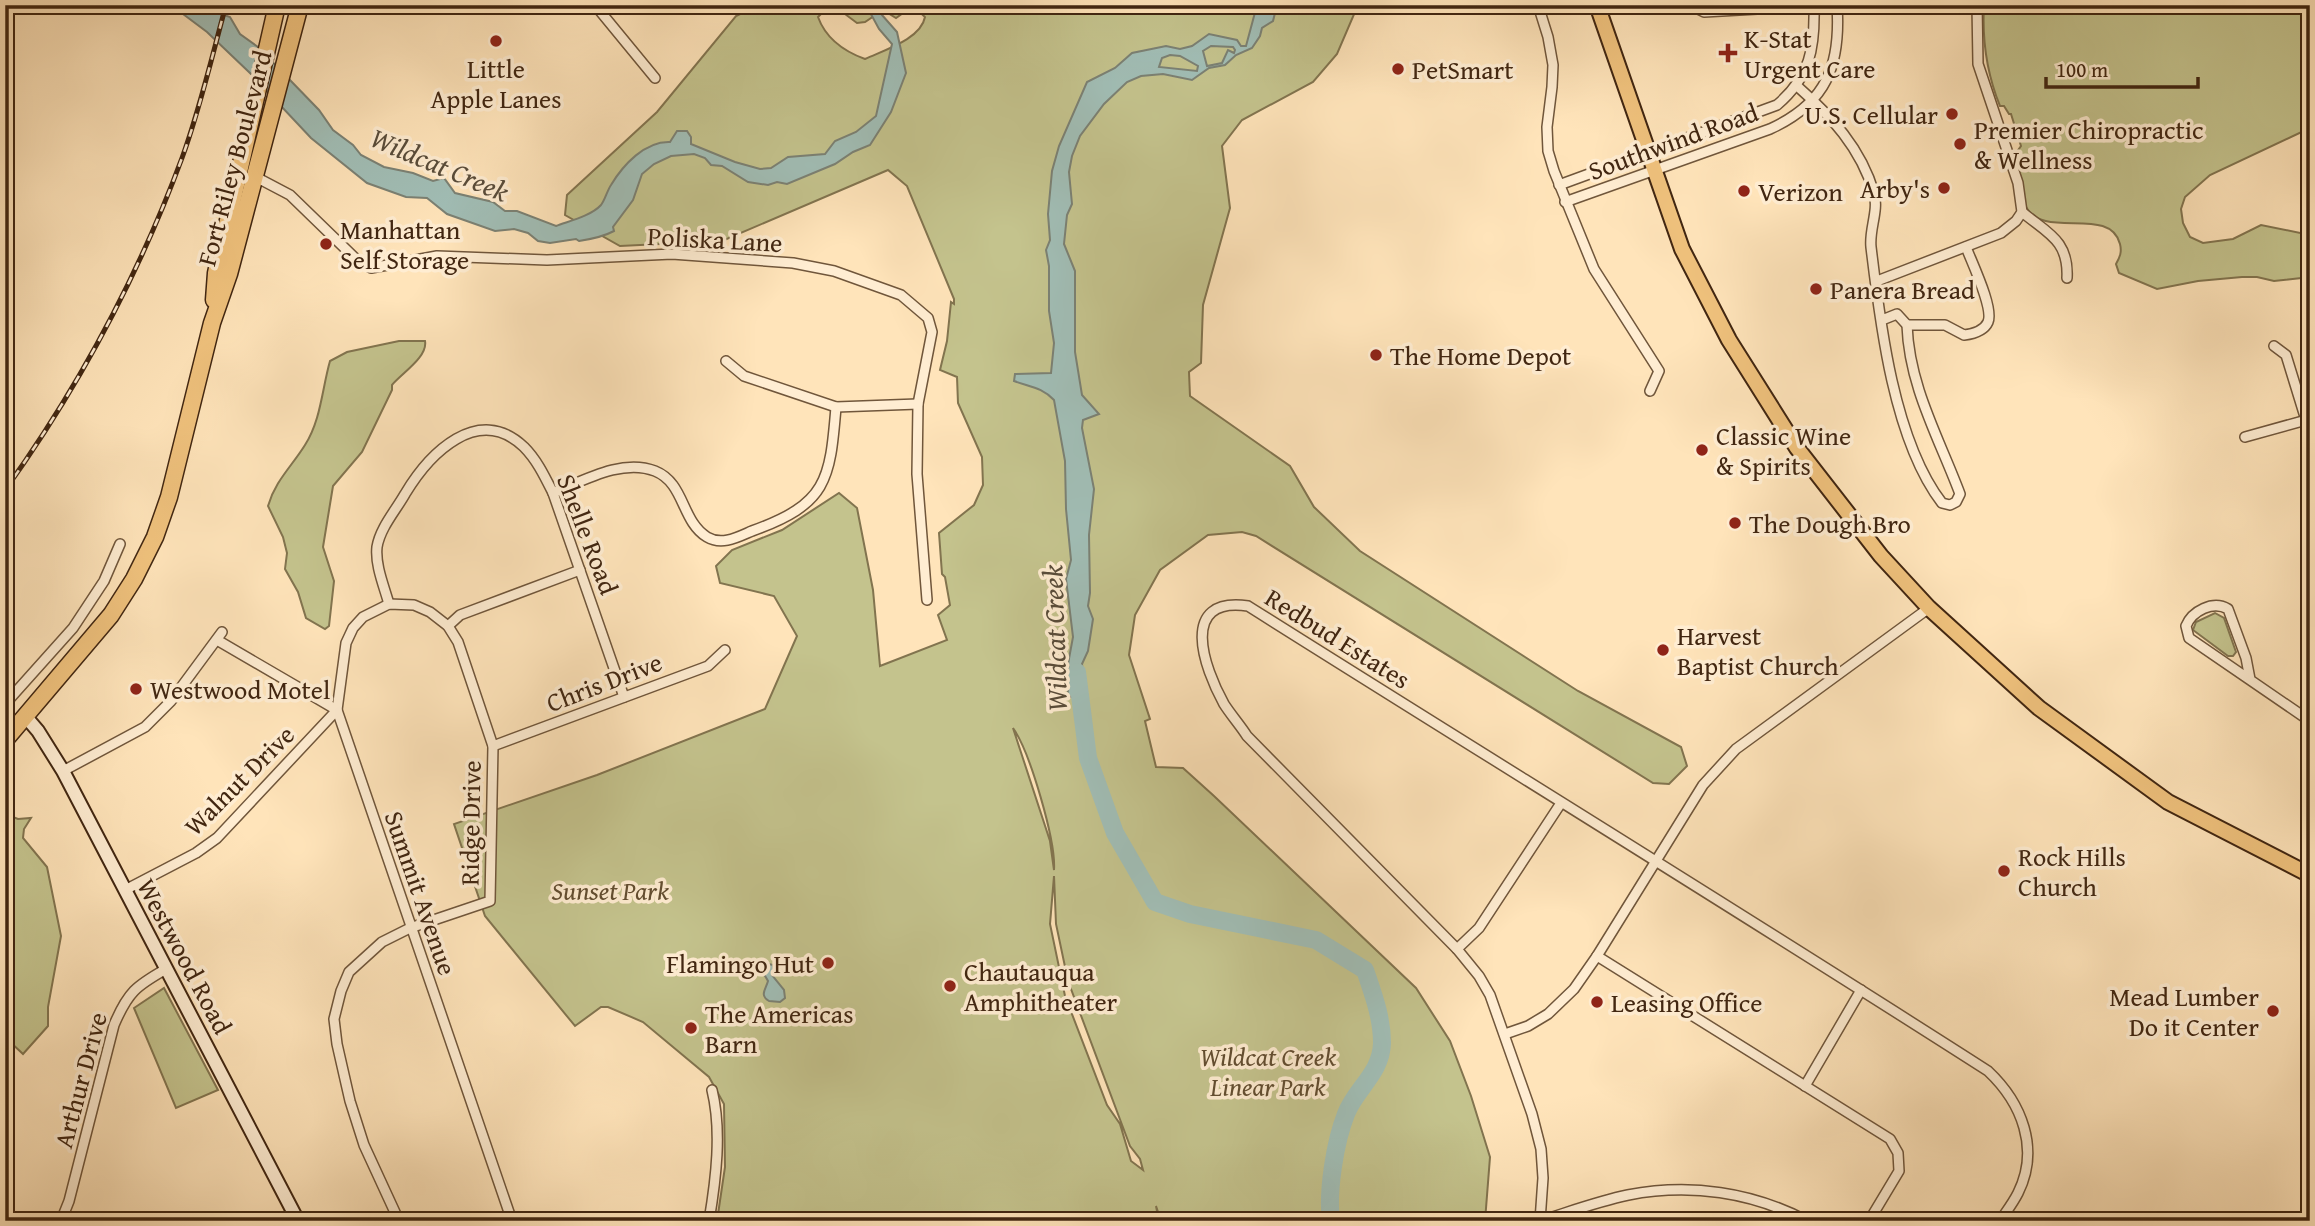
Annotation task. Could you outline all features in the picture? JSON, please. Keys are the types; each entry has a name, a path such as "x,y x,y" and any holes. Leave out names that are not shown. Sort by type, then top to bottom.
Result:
{"highway":[{"name":"Fort Riley Boulevard","path":"247,172 253,108 277,5"},
{"name":"Fort Riley Boulevard","path":"5,740 111,615 134,579 155,537 173,484 212,324 216,273 247,172 269,123 300,5"}],"main road":[{"path":"1597,5 1653,171 1682,249 1699,283 1729,340 1797,448 1881,556 1929,608 2039,708 2168,802 2310,875"}],"street":[{"path":"595,5 655,78"},
{"path":"1538,5 1553,65 1547,127 1548,151 1564,202 1594,269 1659,371 1650,391"},
{"path":"1690,5 1704,12 1830,5"},
{"name":"Southwind Road","path":"1564,202 1770,129 1795,117 1814,100 1828,78 1836,54 1837,5"},
{"path":"1877,281 2001,233 2016,221 2022,212 2018,183 1978,64 1977,5"},
{"name":"Southwind Road","path":"1559,185 1777,105 1797,86 1813,47 1814,7"},
{"path":"1797,86 1814,100 1848,137 1874,194 1875,210 1870,243 1877,281 1882,320 1890,370 1909,438 1933,490 1942,503 1950,505 1956,502 1960,494 1928,421 1908,346 1907,324 1897,314 1882,320"},
{"name":"Poliska Lane","path":"247,172 290,195 358,261 371,268 437,257 536,260 672,254 793,263 834,271 901,295 928,318 932,332 918,404 917,474 927,600"},
{"path":"2022,212 2062,245 2068,266 2067,278"},
{"path":"1907,324 1945,325 1964,335 1984,327 1988,321 1987,304 1966,247"},
{"path":"2245,437 2308,420 2286,355 2274,346"},
{"path":"726,360 744,376 836,407 918,404"},
{"path":"553,493 613,470 640,467 657,472 670,481 681,496 696,528 707,537 726,541 785,519 813,496 827,476 836,407"},
{"name":"Shelle Road","path":"389,604 377,562 377,546 409,487 430,459 462,434 485,430 506,434 524,447 539,466 553,493 624,697"},
{"path":"5,705 73,628 104,581 120,544"},
{"path":"63,771 145,727 171,701 220,636 337,709 346,643 353,628 363,617 389,604 414,605 430,612 448,626 460,615 580,570"},
{"name":"Redbud Estates","path":"1807,1221 1792,1212 1747,1197 1697,1189 1668,1189 1626,1195 1540,1221 1543,1178 1541,1149 1490,995 1479,975 1457,949 1247,736 1225,705 1201,640 1203,623 1213,610 1230,603 1248,606 1656,860 1988,1072 2015,1102 2027,1134 2027,1169 2018,1193 2000,1221"},
{"path":"2250,679 2246,658 2228,609 2213,605 2191,617 2186,626 2189,638 2310,721"},
{"path":"1505,1034 1528,1026 1548,1014 1574,989 1703,785 1736,749 1929,608"},
{"name":"Ridge Drive","path":"400,1221 364,1145 337,1044 334,1019 349,972 382,942 410,928 489,901 493,746 458,642 448,626"},
{"name":"Chris Drive","path":"493,746 708,666 725,650"},
{"name":"Walnut Drive","path":"125,890 196,853 217,838 337,709"},
{"name":"Summit Avenue","path":"337,709 512,1221"},
{"name":"Westwood Road","path":"26,717 63,771 298,1221"},
{"path":"1457,949 1479,928 1561,803"},
{"path":"1597,956 1890,1139 1898,1153 1899,1171 1870,1221"},
{"name":"Arthur Drive","path":"61,1221 69,1201 114,1024 132,990 166,969"},
{"path":"1805,1086 1861,990"},
{"path":"709,1221 716,1154 716,1105 712,1090"}],"green space":[{"path":"759,5 1358,5 1337,54 1313,82 1242,120 1222,146 1230,208 1203,305 1201,363 1189,372 1190,396 1290,466 1314,507 1360,551 1578,691 1681,747 1687,766 1669,784 1653,783 1256,536 1242,532 1208,535 1160,570 1135,615 1129,655 1150,719 1145,721 1156,767 1183,768 1214,796 1416,988 1450,1041 1490,1157 1485,1221 1161,1221 1156,1206 1159,1221 717,1221 725,1167 724,1104 709,1077 643,1022 608,1007 601,1007 575,1026 485,916 454,824 597,775 765,709 797,636 774,596 720,583 716,566 732,550 782,530 839,493 857,508 873,590 880,666 947,640 938,615 950,605 945,577 942,574 939,533 974,505 983,485 982,457 958,403 957,377 940,370 947,341 951,302 954,304 954,299 907,186 888,170 722,241 620,246 565,215 567,195 657,112 736,16","holes":["913,6 925,17 917,32 901,43 865,59 836,43 818,17 824,11 837,8 857,23 865,22 883,10 896,18","1013,728 1027,756 1041,797 1051,839 1054,870 1050,841","1054,876 1056,924 1068,981 1130,1146 1140,1159 1143,1170 1131,1161 1120,1124 1107,1105 1065,996 1050,924"]},
{"path":"1984,5 2310,5 2310,128 2210,175 2185,197 2181,209 2183,223 2190,237 2203,243 2233,239 2261,225 2310,235 2310,277 2274,281 2242,277 2198,281 2157,289 2119,273 2116,264 2121,250 2120,244 2114,233 2104,226 2047,221 2035,216 2025,203 2016,153 2021,146 2011,114 2004,106 2000,106 1995,94 1985,44"},
{"path":"399,341 425,341 423,353 392,385 362,452 333,486 323,547 334,581 329,626 325,629 306,618 298,592 285,569 287,553 283,537 268,506 279,481 310,435 318,415 330,361 347,352"},
{"path":"2215,613 2224,618 2236,652 2233,656 2228,656 2193,630 2196,622"},
{"path":"5,814 18,819 31,818 24,829 23,838 47,867 61,936 48,1007 48,1026 23,1054 8,1040 5,1030"},
{"path":"164,988 218,1090 176,1108 134,1008"}],"water":[{"path":"171,5 210,5 218,13 230,17 240,34 258,47 319,110 333,130 353,145 361,155 384,167 413,173 433,181 444,178 455,193 493,202 505,211 517,211 556,226 597,209 628,162 652,145 670,142 677,131 687,131 691,144 760,169 771,168 788,157 825,154 835,141 856,132 876,116 892,44 879,29 866,5 881,5 882,15 897,32 906,73 891,112 870,145 835,164 787,184 777,182 768,185 748,182 722,166 711,165 705,158 694,154 671,156 654,164 642,174 633,200 613,227 614,231 579,241 576,239 550,243 538,241 528,233 514,229 495,231 447,214 427,198 406,197 367,183 311,138 207,32"},
{"path":"1257,5 1277,5 1273,21 1262,28 1252,48 1236,55 1225,65 1209,68 1192,80 1163,74 1141,76 1127,82 1104,104 1080,136 1072,156 1069,172 1072,204 1067,215 1064,244 1075,271 1075,352 1082,395 1099,414 1083,420 1082,428 1094,489 1089,535 1088,606 1093,619 1088,651 1082,664 1085,692 1067,698 1070,674 1068,664 1073,637 1066,579 1071,560 1065,461 1054,400 1040,390 1014,381 1015,374 1051,373 1054,343 1049,311 1049,266 1046,250 1050,240 1048,214 1052,171 1059,146 1087,82 1115,68 1132,53 1166,46 1180,49 1192,46 1209,34 1237,40 1241,46 1246,46","holes":["1211,46 1233,47 1235,50 1234,53 1228,50 1222,63 1207,66 1203,51","1180,56 1198,66 1197,71 1159,67 1162,58"]},
{"path":"765,963 773,965 772,975 784,990 785,998 780,1002 769,1001 764,996 768,981 761,969"}],"waterway":[{"name":"Wildcat Creek","path":"1077,672 1088,758 1115,833 1155,902 1190,914 1316,940 1365,970 1380,1024 1381,1054 1373,1072 1350,1105 1342,1125 1331,1182 1331,1221"}],"railway":[{"path":"5,490 81,372 146,246 188,139 226,5"}],"place":[{"name":"Little Apple Lanes","path":"496,41"},
{"name":"K-Stat Urgent Care","path":"1728,53"},
{"name":"PetSmart","path":"1398,69"},
{"name":"U.S. Cellular","path":"1952,114"},
{"name":"Premier Chiropractic & Wellness","path":"1960,144"},
{"name":"Arby's","path":"1944,188"},
{"name":"Verizon","path":"1744,191"},
{"name":"Manhattan Self Storage","path":"326,244"},
{"name":"Panera Bread","path":"1816,289"},
{"name":"The Home Depot","path":"1376,355"},
{"name":"Classic Wine & Spirits","path":"1702,450"},
{"name":"The Dough Bro","path":"1735,523"},
{"name":"Harvest Baptist Church","path":"1663,650"},
{"name":"Westwood Motel","path":"136,689"},
{"name":"Rock Hills Church","path":"2004,871"},
{"name":"Flamingo Hut","path":"828,963"},
{"name":"Chautauqua Amphitheater","path":"950,986"},
{"name":"Leasing Office","path":"1597,1002"},
{"name":"Mead Lumber Do it Center","path":"2273,1011"},
{"name":"The Americas Barn","path":"691,1028"}],"park label":[{"name":"Sunset Park","path":"610,890"},
{"name":"Wildcat Creek Linear Park","path":"1268,1071"}]}
